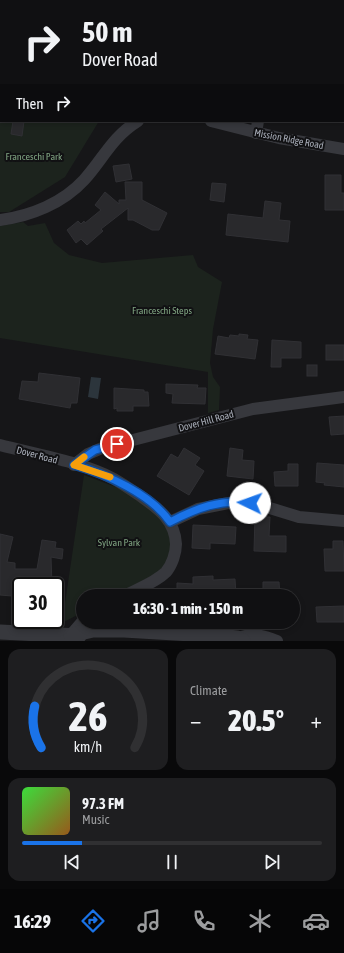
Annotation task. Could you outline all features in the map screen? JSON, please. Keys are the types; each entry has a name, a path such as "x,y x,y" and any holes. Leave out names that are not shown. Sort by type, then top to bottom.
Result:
{"street":[{"path":"0,220 35,212 53,204 70,193 85,179 114,140 136,122"},
{"name":"Mission Ridge Road","path":"219,122 257,127 344,149"},
{"name":"Dover Hill Road","path":"74,465 88,454 102,448 226,416 261,408 344,396"},
{"name":"Dover Road","path":"0,444 102,474 120,482 155,506 170,522 175,534 176,547 173,559 167,570 159,577 137,589"},
{"path":"170,522 198,509 234,502 260,504 299,517 344,521"},
{"path":"72,638 78,629"},
{"path":"72,638 93,630 240,639 248,635 260,635 277,641"},
{"path":"0,632 96,640 148,641"}],"green space":[{"name":"Franceschi Park","path":"0,122 98,122 65,177 9,212 0,212"},
{"name":"Franceschi Steps","path":"23,222 28,226 45,223 54,243 69,255 102,263 193,255 198,267 222,282 213,329 210,363 213,377 220,387 219,410 208,413 208,372 0,338 0,226"},
{"name":"Sylvan Park","path":"84,475 121,489 157,514 170,533 170,557 159,572 127,589 76,589 76,616 64,622 64,610"}],"shaded area":[{"path":"91,377 101,378 98,399 88,397"}],"building":[{"path":"13,122 24,122 22,136 11,134"},
{"path":"129,164 132,179 116,182 113,166"},
{"path":"325,175 341,175 341,193 344,193 344,210 325,210"},
{"path":"125,182 142,182 142,200 167,213 159,230 152,230 133,220 128,220 128,208 101,229 103,231 87,245 81,239 76,243 67,230 78,221 81,224 84,221 85,223 101,210 95,205 105,192 119,204 119,200 126,200"},
{"path":"212,183 226,184 224,202 210,200"},
{"path":"265,201 281,203 279,220 290,221 288,242 226,235 228,214 263,218"},
{"path":"239,334 248,335 247,339 258,340 255,359 215,354 218,336 229,338 230,335 239,336"},
{"path":"272,340 301,342 301,358 281,358 281,367 271,367"},
{"path":"326,345 344,345 344,360 326,360"},
{"path":"307,365 317,365 317,376 307,376"},
{"path":"39,373 80,378 77,403 71,403 70,408 19,399 22,381 38,382"},
{"path":"166,384 198,385 197,388 206,388 205,404 172,403 173,394 166,393"},
{"path":"114,388 144,390 144,392 148,392 149,406 133,406 133,411 117,411 117,408 114,409"},
{"path":"344,416 344,434 331,435 329,417"},
{"path":"184,448 200,458 195,465 204,471 189,495 157,476 171,454 178,458"},
{"path":"230,448 243,450 242,460 254,461 253,479 227,476"},
{"path":"317,463 344,465 344,487 324,485 325,483 316,482"},
{"path":"288,464 298,464 298,486 275,486 274,472 288,471"},
{"path":"255,517 270,517 269,536 286,536 286,552 254,551"},
{"path":"193,525 236,527 235,544 210,543 210,549 192,548"},
{"path":"0,534 13,537 7,562 15,563 15,569 37,569 42,540 56,542 55,548 63,549 62,559 51,557 52,577 12,577 12,596 0,595"},
{"path":"333,541 343,541 344,571 325,571 324,549 333,549"},
{"path":"213,576 213,580 235,579 236,589 177,589 177,583 193,584 193,577"},
{"path":"263,582 279,582 280,589 263,589"},
{"path":"344,606 344,622 317,622 316,607"}],"slow traffic":[{"path":"84,457 74,465 93,470 110,477"}],"route":[{"path":"117,444 95,450 74,465 93,470 120,482 155,506 167,517 170,522 183,515 207,506 225,502 250,503"}]}
